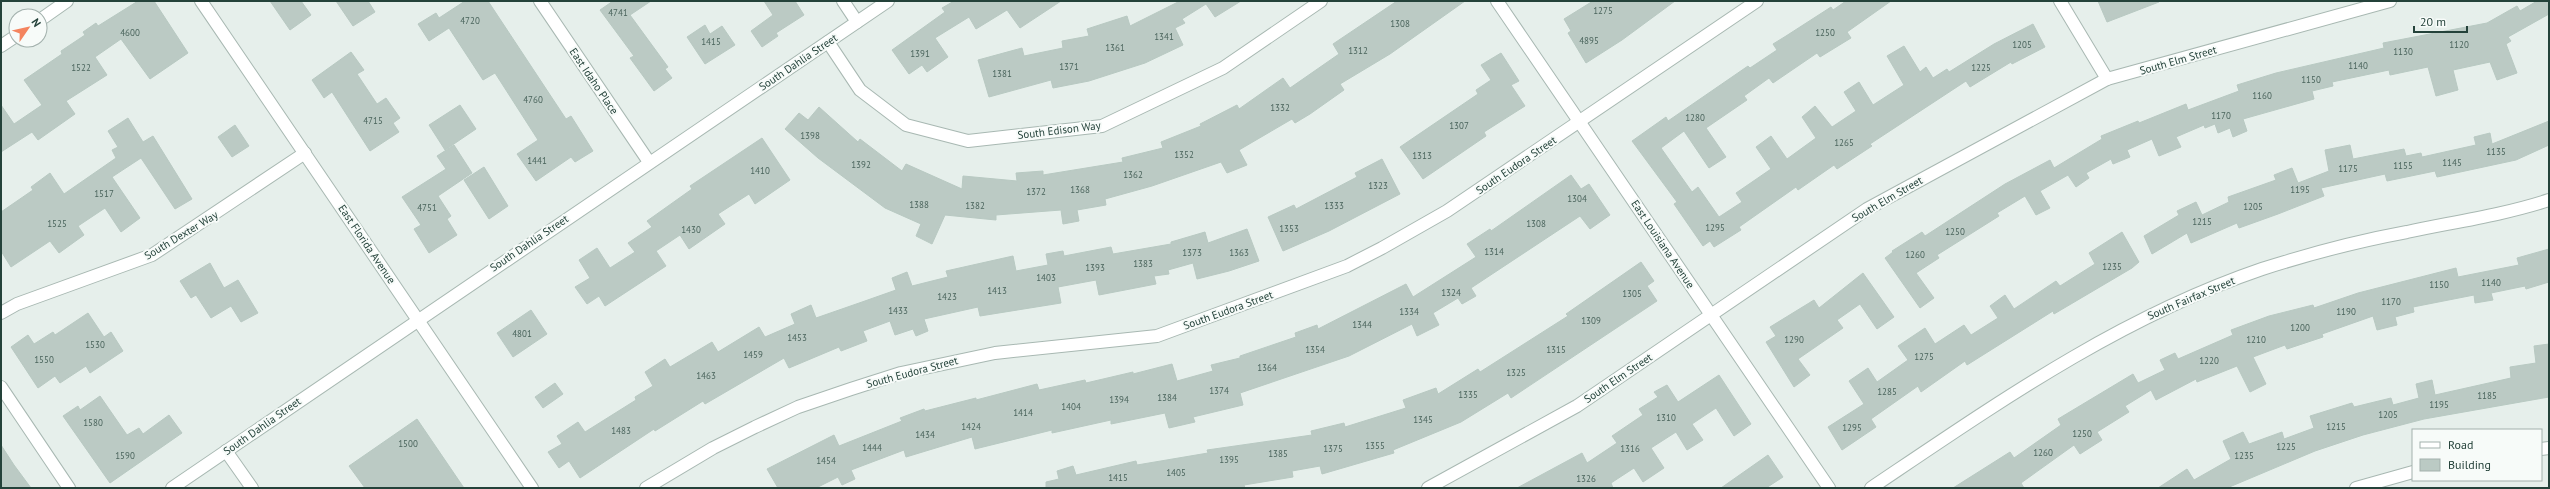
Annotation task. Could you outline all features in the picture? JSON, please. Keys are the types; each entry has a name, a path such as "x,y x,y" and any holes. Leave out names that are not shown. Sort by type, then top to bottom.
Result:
{"street":[{"path":"48,14 67,1"},
{"name":"East Florida Avenue","path":"201,1 532,488"},
{"name":"East Idaho Place","path":"540,1 648,162"},
{"path":"843,1 857,22"},
{"name":"South Dahlia Street","path":"172,488 648,162 888,1"},
{"name":"South Edison Way","path":"828,42 860,90 906,126 968,141 1102,126 1223,68 1321,1"},
{"name":"East Louisiana Avenue","path":"1497,1 1829,488"},
{"name":"South Eudora Street","path":"646,488 712,448 798,407 901,373 995,353 1157,336 1347,266 1394,242 1447,211 1757,1"},
{"path":"2060,1 2107,80"},
{"name":"South Elm Street","path":"1428,488 1577,406 1867,209 2107,80 2390,1"},
{"name":"South Dexter Way","path":"1,313 17,304 152,255 305,154"},
{"name":"South Fairfax Street","path":"1871,488 2074,355 2140,319 2220,285 2323,251 2509,211 2549,200"},
{"path":"1,387 69,488"},
{"path":"226,450 252,488"},
{"path":"2356,488 2412,472"}],"building":[{"path":"138,1 154,1 188,53 150,79 121,39 95,57 107,75 66,101 75,114 38,140 32,132 1,152 1,105 14,124 42,105 24,80 62,54 61,51 85,35 83,32 96,23 98,26"},
{"path":"270,1 301,1 311,15 290,30"},
{"path":"336,1 368,1 375,12 353,26"},
{"path":"465,1 488,1 566,119 571,116 593,151 575,162 571,157 536,181 517,154 538,140 495,73 483,80 449,28 429,41 418,24 436,13 439,18"},
{"path":"613,1 651,1 630,15 668,67 665,69 672,78 654,91 630,58 634,56 600,10"},
{"path":"764,1 795,1 804,15 776,33 778,36 762,47 751,31 773,15"},
{"path":"954,1 1061,1 1020,28 1007,10 976,29 969,17 935,38 948,57 927,72 922,65 909,74 892,50 945,12 942,8"},
{"path":"1180,1 1241,1 1215,17 1206,4 1182,19 1185,23 1175,28 1183,45 1145,63 1089,81 1053,88 1051,80 989,97 978,60 1022,48 1024,56 1063,48 1062,41 1089,36 1087,29 1127,16 1130,26"},
{"path":"1397,1 1465,1 1390,54 1340,84 1344,90 1310,114 1295,123 1292,119 1239,150 1247,165 1227,173 1221,162 1152,186 1105,199 1106,205 1077,210 1079,221 1063,224 1061,210 996,215 996,220 945,215 932,244 916,236 921,224 885,208 818,158 785,129 799,113 808,120 819,107 858,142 860,139 902,171 906,164 962,189 963,176 1017,181 1016,173 1043,171 1043,175 1123,162 1122,158 1163,148 1161,142 1201,126 1200,124 1237,105 1239,109 1283,78 1290,88 1339,54 1333,44"},
{"path":"1593,1 1675,1 1622,40 1586,63 1568,33 1571,31 1564,19"},
{"path":"1846,1 1891,1 1847,32 1851,38 1820,57 1817,53 1773,83 1769,78 1744,96 1747,100 1706,128 1726,157 1709,168 1684,131 1661,148 1692,192 1698,187 1719,217 1742,202 1736,193 1771,169 1756,147 1771,136 1787,159 1816,138 1802,117 1815,106 1832,127 1856,111 1844,92 1859,82 1873,105 1904,85 1887,56 1904,46 1920,72 1926,67 1933,78 1947,69 1949,72 1994,44 2033,24 2045,47 2012,64 2011,62 1970,87 1966,81 1870,144 1872,146 1837,169 1834,165 1798,190 1796,187 1739,227 1741,230 1714,247 1710,241 1703,246 1674,204 1677,202 1632,141 1666,117 1668,121 1748,66 1750,68 1777,50 1773,44 1831,7 1833,10"},
{"path":"2098,1 2159,1 2159,2 2107,22"},
{"path":"2537,1 2549,1 2549,14 2508,37 2511,41 2506,44 2517,73 2497,80 2490,62 2453,70 2458,90 2436,96 2428,67 2390,75 2389,70 2332,82 2333,86 2312,91 2314,99 2243,119 2247,131 2233,137 2230,128 2218,133 2215,124 2205,128 2204,125 2176,137 2181,147 2159,156 2152,139 2127,150 2130,157 2113,164 2111,159 2086,173 2089,178 2076,187 2068,175 2040,191 2050,208 2036,215 2025,196 1997,213 1999,216 1937,255 1939,258 1916,273 1934,298 1920,308 1885,258 1893,252 1892,251 1922,232 1925,236 2005,184 2050,160 2054,168 2102,139 2101,136 2138,121 2139,123 2186,104 2188,110 2239,91 2237,85 2276,73 2384,48 2383,43 2487,23 2517,6 2520,11"},
{"path":"705,25 710,34 722,26 735,45 705,64 687,37"},
{"path":"351,52 364,70 357,74 377,104 386,98 400,118 393,123 399,132 370,151 332,92 324,98 312,80"},
{"path":"1501,53 1519,81 1511,85 1525,106 1484,132 1486,136 1423,179 1400,147 1478,94 1476,90 1491,80 1481,65"},
{"path":"460,105 476,129 445,150 429,125"},
{"path":"128,118 143,142 153,136 192,199 175,209 141,158 112,177 140,218 121,232 105,208 78,226 84,235 59,253 50,241 11,267 1,251 1,212 33,190 31,187 50,173 64,194 116,158 112,150 118,147 108,131"},
{"path":"2549,121 2549,145 2516,160 2437,177 2435,171 2387,181 2385,174 2321,188 2324,196 2278,214 2239,228 2237,223 2191,243 2187,233 2152,254 2144,236 2179,215 2177,211 2196,202 2202,215 2229,202 2228,197 2276,180 2274,175 2292,168 2298,183 2329,171 2325,150 2350,145 2353,159 2404,149 2406,156 2421,153 2422,157 2476,145 2474,137 2490,133 2492,144"},
{"path":"235,125 249,146 232,157 218,137"},
{"path":"762,138 790,180 755,204 749,194 718,214 725,224 689,249 680,235 656,251 666,266 605,306 599,296 587,304 575,287 590,278 579,260 597,248 610,268 635,252 628,243 652,227 647,221 692,189 690,186"},
{"path":"454,145 472,173 438,196 451,216 447,219 457,235 429,253 414,229 421,225 402,197 446,169 437,156"},
{"path":"1382,159 1400,194 1329,231 1283,251 1268,217 1294,205 1296,209 1357,177 1355,173"},
{"path":"484,167 508,206 489,219 464,180"},
{"path":"1571,175 1581,189 1589,184 1610,215 1590,229 1580,216 1471,288 1476,296 1462,304 1458,298 1433,313 1439,325 1417,336 1412,324 1349,356 1240,393 1243,405 1193,417 1195,422 1169,428 1165,413 1111,424 1111,420 1052,433 1052,430 975,449 972,437 906,457 904,450 851,470 855,479 842,485 838,477 816,488 778,488 767,469 834,435 839,446 902,421 900,418 924,409 925,411 976,398 976,400 1037,384 1039,390 1085,380 1086,383 1133,372 1133,374 1172,364 1177,381 1213,371 1211,365 1240,358 1240,356 1296,337 1295,333 1317,325 1318,329 1406,284 1413,297 1476,257 1467,244 1490,229 1491,231"},
{"path":"1247,229 1259,261 1229,271 1197,279 1193,263 1168,270 1169,274 1154,276 1156,284 1099,295 1096,280 1058,287 1061,303 980,316 978,307 924,319 928,331 916,336 913,329 895,335 890,321 863,331 867,341 841,351 839,347 789,368 784,358 705,404 703,401 655,431 654,429 580,478 569,461 559,468 548,452 562,444 557,436 578,422 585,432 636,400 635,397 653,386 645,372 665,359 670,367 712,342 718,352 759,327 765,337 795,324 791,314 811,305 816,318 896,290 892,278 907,272 912,286 948,277 946,271 1013,256 1016,271 1048,265 1046,254 1063,251 1064,256 1111,247 1113,254 1171,244 1171,242 1205,232 1208,243"},
{"path":"2122,232 2139,262 2132,268 2054,314 2053,311 1967,365 1965,361 1921,392 1918,386 1871,419 1876,427 1842,450 1828,427 1864,404 1849,381 1868,368 1877,382 1908,360 1898,346 1925,328 1935,344 1964,325 1971,335 1998,318 1990,306 2005,295 2014,309 2056,281 2060,286 2095,264 2089,253"},
{"path":"2549,249 2549,282 2526,289 2525,286 2491,293 2493,300 2475,303 2474,295 2413,307 2414,312 2395,317 2397,325 2377,330 2373,316 2322,334 2323,337 2287,349 2285,345 2253,357 2266,384 2250,392 2237,366 2197,382 2196,379 2156,400 2151,390 2125,406 2129,412 2097,432 2102,440 2080,454 2074,445 2021,483 2024,488 1953,488 2010,452 2014,458 2061,425 2058,419 2133,374 2138,383 2165,370 2160,360 2175,353 2178,359 2233,335 2231,330 2269,316 2313,305 2314,308 2358,293 2456,268 2458,277 2519,265 2517,258"},
{"path":"1641,262 1654,281 1647,286 1657,301 1511,398 1508,393 1461,422 1393,450 1394,453 1322,474 1320,466 1292,471 1293,477 1244,485 1245,488 1046,488 1046,482 1059,479 1057,471 1073,466 1076,475 1136,461 1137,465 1208,453 1207,450 1312,435 1311,431 1344,423 1345,427 1406,408 1403,400 1436,388 1438,394 1478,369 1480,372 1568,316 1566,314"},
{"path":"210,263 224,288 238,280 258,313 241,322 231,306 211,318 196,295 191,298 180,281"},
{"path":"1863,273 1894,317 1877,329 1860,304 1837,320 1843,328 1798,359 1810,375 1794,387 1766,342 1776,336 1770,327 1814,300 1819,308"},
{"path":"531,310 547,334 513,357 497,333"},
{"path":"88,313 104,337 111,332 123,351 90,373 86,366 60,383 55,376 38,388 11,347 28,335 34,344 53,332 55,335"},
{"path":"2549,344 2549,397 2424,419 2363,435 2315,451 2227,488 2158,488 2187,469 2194,480 2231,459 2223,441 2243,432 2249,444 2282,432 2284,439 2314,428 2310,416 2352,403 2354,407 2391,398 2393,405 2419,398 2416,384 2432,380 2435,395 2511,378 2510,367 2536,363 2534,346"},
{"path":"1719,375 1751,424 1734,436 1716,408 1692,424 1703,440 1687,450 1676,432 1651,448 1664,468 1643,482 1634,468 1611,483 1613,488 1517,488 1582,453 1587,463 1617,443 1612,436 1643,415 1639,409 1658,397 1654,392 1667,385 1678,402"},
{"path":"555,383 563,394 543,408 535,397"},
{"path":"100,396 127,435 139,428 143,434 169,415 182,433 110,483 63,416 78,406 80,410"},
{"path":"417,419 464,488 365,488 349,466"},
{"path":"1,445 14,465 31,488 1,488"},
{"path":"1768,455 1783,477 1766,488 1721,488"}]}
